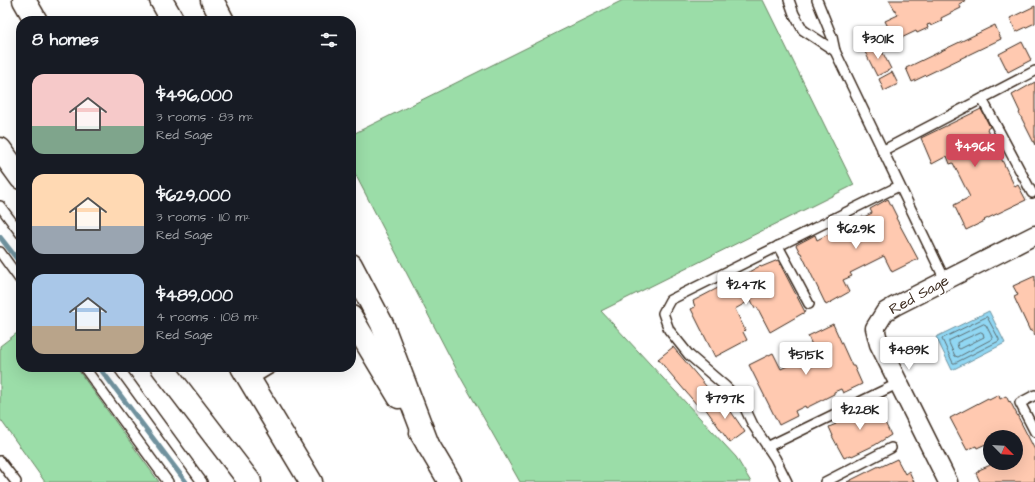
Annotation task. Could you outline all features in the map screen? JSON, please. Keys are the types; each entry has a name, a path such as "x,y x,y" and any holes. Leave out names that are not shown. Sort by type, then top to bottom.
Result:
{"highway":[{"path":"24,0 33,16"},
{"path":"160,0 170,16"},
{"path":"212,0 220,16"},
{"path":"0,149 16,171"},
{"path":"356,275 382,324 428,445"},
{"path":"356,326 450,482"},
{"path":"166,372 250,482"},
{"path":"246,374 311,482"}],"street":[{"name":"Red Sage","path":"948,482 879,344 875,328 885,312 1035,235"}],"lane":[{"path":"789,0 794,14 803,30 835,51"},
{"path":"817,0 832,37 835,51 945,280"},
{"path":"882,150 1035,71"},
{"path":"982,99 1032,193"},
{"path":"787,482 753,425 743,404 725,386 689,355 669,330 663,313 670,300 899,186"},
{"path":"0,206 16,227"},
{"path":"778,246 809,304"},
{"path":"0,252 16,273"},
{"path":"88,372 168,482"},
{"path":"122,372 202,482"},
{"path":"767,447 899,383"},
{"path":"1035,395 1020,403 1035,432"},
{"path":"825,482 891,448"},
{"path":"0,461 16,482"}],"green space":[{"path":"623,0 763,0 854,185 601,311 736,457 751,482 520,482 461,378 356,176 356,133"},
{"path":"16,334 16,372 80,372 159,482 45,482 0,419 0,346"}],"water":[{"path":"989,311 1005,343 952,370 936,337"}],"building":[{"path":"889,0 966,0 959,4 961,8 941,18 942,21 931,26 930,24 927,25 928,28 917,33 916,31 895,41 885,21 898,15"},
{"path":"1035,6 1035,23 1016,32 1010,18"},
{"path":"995,25 1001,39 912,82 906,68"},
{"path":"1022,42 1031,60 1008,72 999,54"},
{"path":"878,43 891,69 877,76 864,50"},
{"path":"892,72 898,84 884,91 879,79"},
{"path":"1035,82 1035,145 1012,95"},
{"path":"981,109 990,127 987,129 1015,187 1018,185 1026,200 966,230 954,205 970,197 953,163 950,164 947,156 932,164 921,138"},
{"path":"888,199 897,217 896,218 918,259 892,272 884,256 850,273 852,276 843,280 849,292 826,305 796,245 815,235 817,240 863,216 864,217 872,213 870,209"},
{"path":"778,260 805,312 770,332 757,307 755,308 751,300 735,309 745,330 743,332 747,340 715,357 691,309 695,307 693,301 760,266 761,267"},
{"path":"1035,276 1035,336 1032,330 1030,331 1014,297 1018,295 1013,286"},
{"path":"833,324 862,384 843,393 841,389 806,408 805,406 795,411 797,416 779,425 749,365 773,353 781,369 815,352 808,336"},
{"path":"673,347 712,393 697,405 658,359"},
{"path":"999,395 1000,399 1006,396 1009,402 1010,401 1035,450 1035,482 980,482 976,473 983,468 983,470 1023,470 1023,430 983,430 983,445 977,448 976,446 967,450 950,418 988,398 989,400"},
{"path":"721,397 745,432 730,443 705,408"},
{"path":"876,404 891,435 875,445 852,456 851,455 844,458 832,436 829,427 836,424 835,422 869,405 870,407"},
{"path":"897,459 905,474 909,471 914,482 847,482 879,466 880,467"}],"waterway":[{"path":"0,237 16,258"},
{"path":"103,372 186,482"}]}
